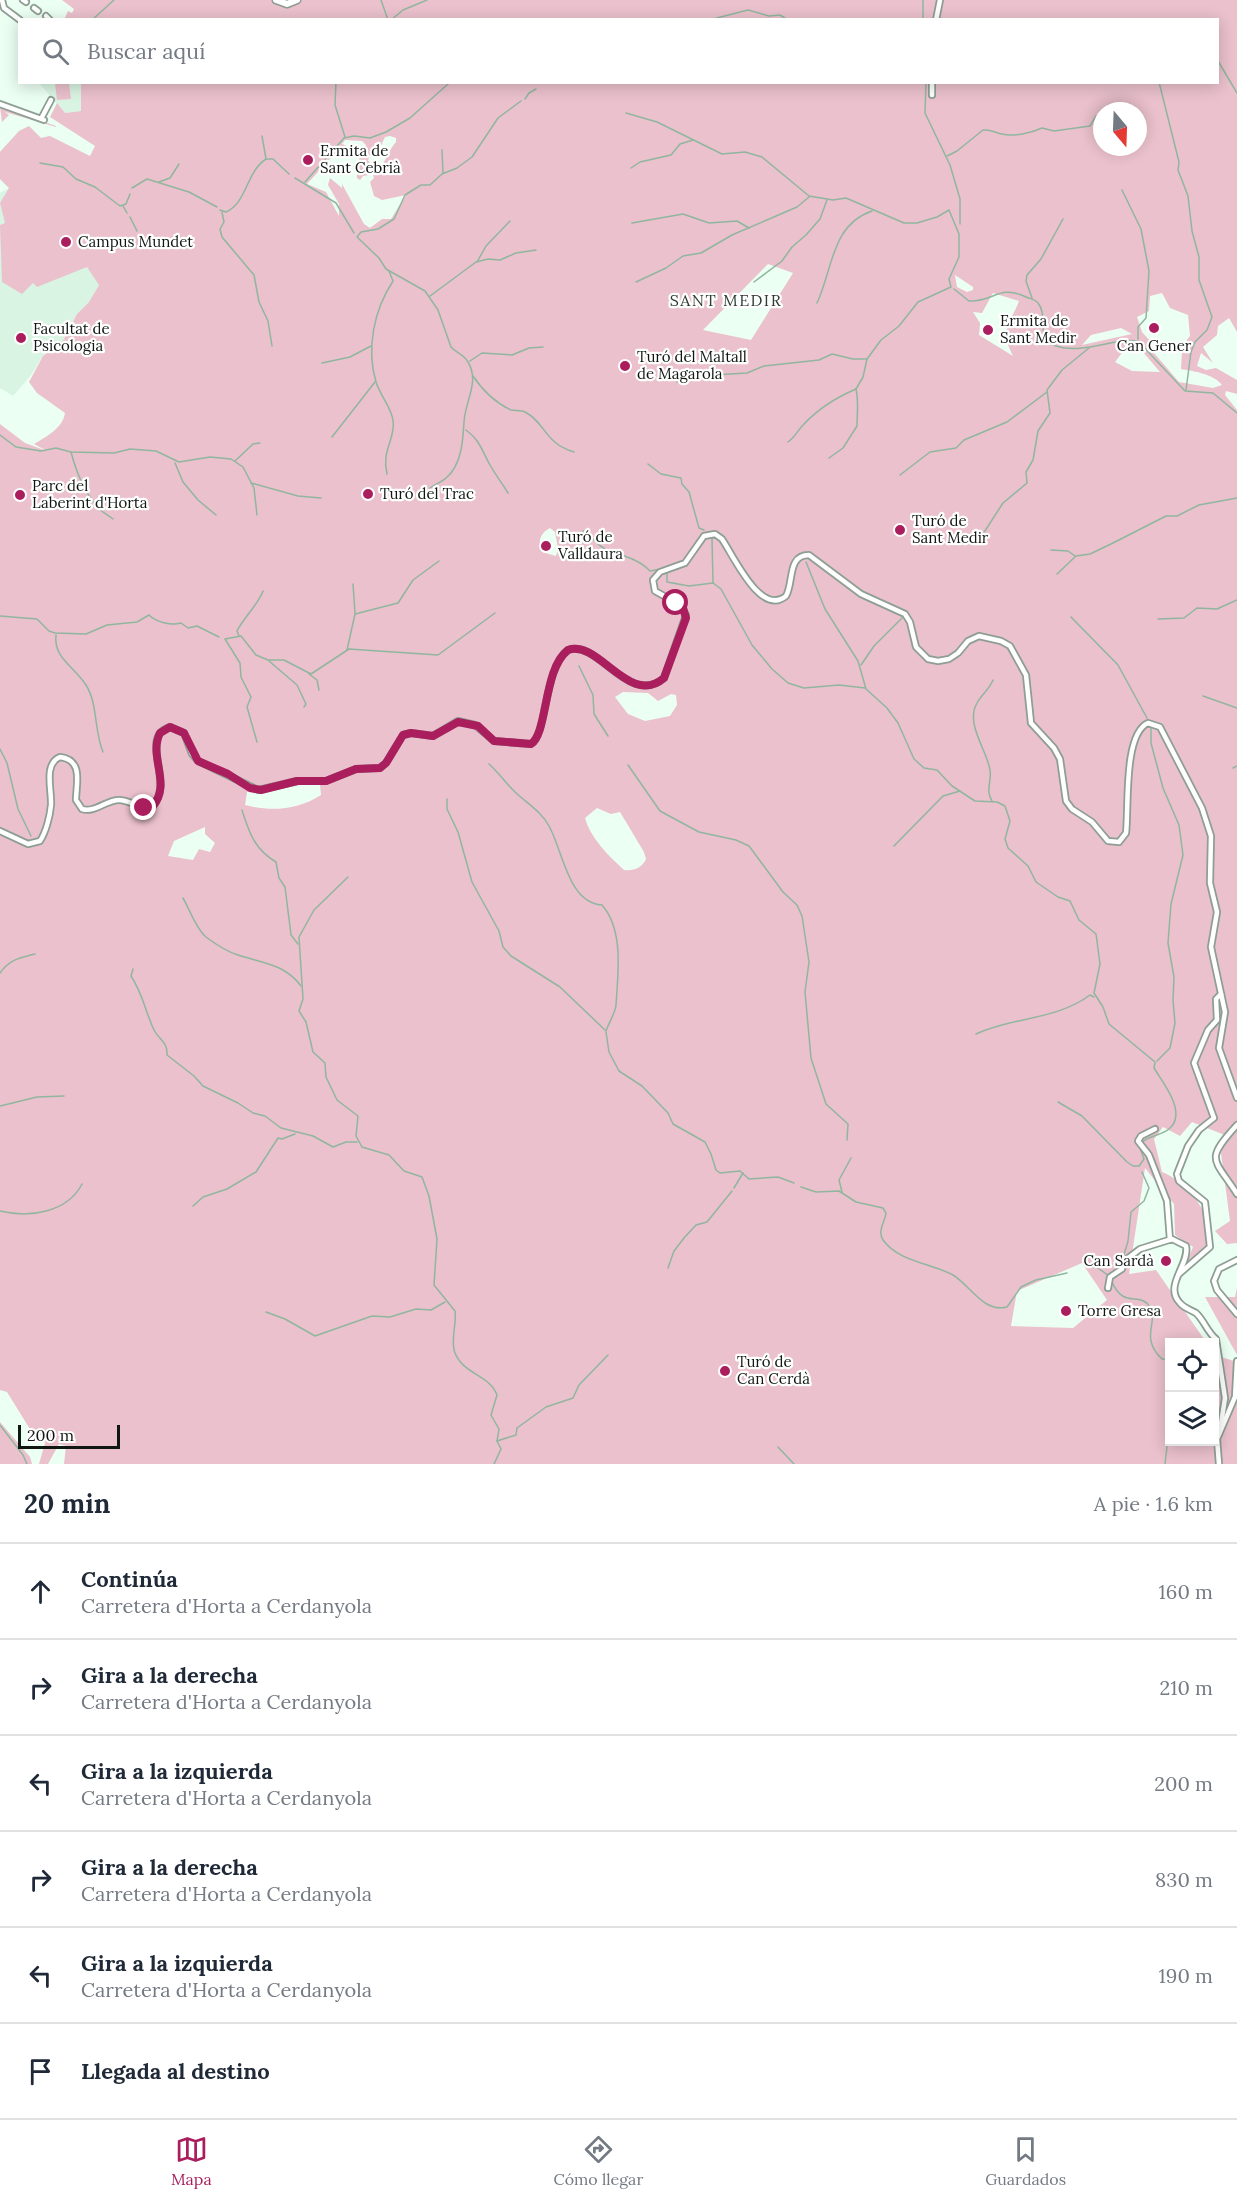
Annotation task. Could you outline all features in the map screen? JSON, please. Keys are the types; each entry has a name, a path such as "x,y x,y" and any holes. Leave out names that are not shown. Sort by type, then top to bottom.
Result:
{"main road":[{"path":"276,0 287,4 295,0"},
{"path":"281,0 295,0"}],"street":[{"path":"2,0 4,8 18,18"},
{"path":"936,18 940,0"},
{"path":"0,104 43,118 51,100"},
{"path":"0,831 28,844 40,841 51,807 52,764 60,757 68,759 75,767 79,781 76,801 81,808 87,810 116,801 146,808 154,805 162,779 156,744 160,733 170,727 184,733 192,754 201,763 228,774 250,788 261,790 297,781 326,781 356,769 380,768 386,763 403,735 411,733 433,736 458,722 478,726 494,741 531,744 539,735 551,679 562,656 568,650 584,650 634,683 652,684 664,678 686,615 680,605 655,591 653,580 660,572 685,563 702,538 713,533 721,537 757,592 768,601 777,601 786,596 795,561 800,556 809,555 861,594 905,614 910,622 916,647 928,659 938,661 949,659 958,653 968,641 979,636 1001,640 1010,646 1026,675 1031,723 1054,748 1060,759 1066,801 1072,809 1092,822 1108,841 1121,841 1126,833 1130,762 1139,730 1148,723 1159,725 1202,808 1211,836 1210,879 1217,912 1211,947 1225,1016 1219,1048 1237,1098"},
{"path":"1179,1274 1206,1253 1211,1243 1205,1202 1179,1181 1177,1175 1188,1146 1200,1130 1214,1118 1194,1063 1208,1030 1217,1020 1216,999 1221,994"},
{"path":"1237,1125 1220,1143 1216,1157 1220,1173 1237,1194"},
{"path":"1155,1129 1141,1136 1138,1141 1149,1155 1152,1167 1164,1191 1169,1211 1170,1240"},
{"path":"1108,1288 1110,1277 1122,1269 1123,1262 1140,1249 1170,1240 1186,1246 1187,1253 1174,1289 1177,1299 1198,1315 1207,1331 1216,1339 1225,1398 1217,1448 1219,1464"},
{"path":"1237,1260 1221,1268 1214,1278 1217,1290 1237,1314"},
{"path":"1220,1430 1235,1397 1237,1361"}],"shaded area":[{"path":"62,0 1237,0 1237,332 1229,318 1218,326 1217,335 1203,347 1213,363 1201,353 1197,366 1206,370 1216,368 1237,380 1237,394 1226,391 1225,395 1237,410 1237,1243 1227,1244 1215,1231 1230,1221 1221,1153 1227,1136 1192,1122 1180,1136 1163,1127 1154,1139 1162,1172 1184,1186 1202,1209 1209,1229 1207,1250 1183,1270 1193,1247 1175,1235 1174,1204 1145,1168 1129,1274 1156,1270 1203,1338 1165,1338 1165,1446 1219,1446 1219,1356 1237,1362 1237,1464 64,1464 66,1446 59,1444 48,1464 39,1464 47,1436 33,1434 7,1392 0,1390 0,424 25,443 47,451 34,444 57,428 65,413 37,393 29,382 43,356 63,341 77,314 89,302 99,285 87,267 37,287 33,283 22,294 2,282 0,225 5,223 0,203 9,188 0,179 0,152 19,131 29,126 41,138 50,136 90,156 95,146 50,117 57,103 65,113 81,111 81,84 1219,84 1219,18 65,18 68,11 72,13 74,9","holes":["385,137 396,138 396,142 370,182 374,196 382,200 406,195 391,219 382,219 370,228 364,224 342,184 342,188 330,178 328,185 339,204 339,216 326,192 307,184 339,149 338,158 347,146 342,144 345,140 362,141 366,145 360,157 357,178 360,180 363,176 369,175 368,168 365,173 370,162 368,161 370,154 376,156","768,264 793,273 751,340 703,330","955,275 973,287 973,290 967,292 957,287","993,293 1019,301 1006,333 1013,356 979,335 980,323 973,312 982,313","1162,293 1170,308 1188,315 1190,336 1183,345 1174,345 1182,351 1181,369 1209,376 1222,385 1213,388 1179,382 1147,345 1151,342 1142,332 1137,317 1149,311 1150,296","1121,328 1132,334 1082,345 1091,335","1130,342 1137,345 1160,372 1132,371 1115,362","550,528 555,532 558,548 556,556 542,552 540,545 542,536","623,692 648,693 658,701 671,694 676,695 677,705 670,716 645,721 628,714 615,697","298,783 320,785 321,795 294,807 274,809 245,805 247,792","597,808 611,814 620,812 644,852 646,859 642,865 631,870 624,870 596,840 585,818","205,827 205,834 215,843 210,852 199,849 193,860 168,856 174,841","1082,1263 1107,1300 1073,1328 1011,1326 1017,1291"]},
{"path":"40,84 81,84 81,111 65,113"},
{"path":"55,84 69,84 71,99 57,100"},
{"path":"0,107 56,127 5,112 9,115 2,122"},
{"name":"Campus Mundet","path":"29,126 41,138 50,136 99,285 89,302 77,314 63,341 43,356 13,396 0,388 0,193 9,188 0,179 0,152 19,131"},
{"path":"1237,1288 1237,1355 1205,1297 1235,1297"},
{"path":"0,1422 30,1457 32,1464 0,1464"}],"waterway":[{"path":"94,18 114,0"},
{"path":"381,0 387,18"},
{"path":"393,18 403,10 427,0"},
{"path":"923,0 923,18"},
{"path":"717,18 748,10 769,16 780,15 785,18"},
{"path":"1219,63 1237,93"},
{"path":"305,182 345,137 335,105 336,84"},
{"path":"344,138 354,136 370,138 386,132 410,118 448,84"},
{"path":"926,84 925,113 950,165 960,199 960,224"},
{"path":"1160,84 1179,162 1178,170 1188,196 1192,231 1199,257 1199,280 1212,317 1207,330 1195,342 1191,352 1186,390"},
{"path":"525,99 536,89"},
{"path":"430,488 451,473 458,459 472,384 471,369 464,357 451,347 438,310 425,291 386,269 379,258 357,237 361,232 378,229 394,219 405,195 421,185 430,185 442,174 457,168 472,157 498,118 521,101"},
{"path":"626,113 657,122 722,154 745,152 762,157 809,196 833,200 846,198 904,223 917,223 937,217 949,210 959,234 959,257 949,279 951,287 918,302 899,326 881,340 867,359 853,359 832,354 819,360 764,366 747,373 696,376 677,382"},
{"path":"947,156 957,151 983,130 1012,135 1042,128 1054,131 1090,126 1093,121"},
{"path":"262,136 266,159"},
{"path":"631,168 640,162 671,155 680,144 693,140"},
{"path":"442,150 443,173"},
{"path":"220,210 226,212 233,208 243,195 254,172 266,159 273,159 289,174"},
{"path":"40,163 63,167 76,179 95,187 120,206 126,204 130,194"},
{"path":"159,182 170,178 179,164"},
{"path":"295,178 336,203 354,233"},
{"path":"132,188 147,179 189,192 217,207"},
{"path":"1122,190 1141,229 1149,271 1146,318 1138,327 1138,339"},
{"path":"636,282 666,268 683,256 701,253 732,235 797,207 809,197"},
{"path":"754,282 782,261 792,247 806,235 820,219 827,200"},
{"path":"123,206 127,213"},
{"path":"817,303 841,237 848,226 872,211"},
{"path":"222,212 224,222 220,229 222,237 254,275 259,302 268,321 272,346"},
{"path":"632,223 683,214 709,223 737,221 749,228"},
{"path":"130,217 137,231"},
{"path":"1032,298 1026,281 1027,275 1041,259 1063,219"},
{"path":"477,262 486,246 510,221"},
{"path":"430,296 476,262 488,259 500,260 516,253 536,250"},
{"path":"387,474 386,458 393,420 376,382 372,343 381,304 393,281 389,271"},
{"path":"954,289 969,301 978,301 1009,292 1034,300 1041,308 1045,338 1056,346 1077,348 1120,341 1138,341 1185,391 1213,393 1237,413"},
{"path":"322,363 350,357 371,346"},
{"path":"470,361 482,353 512,355 529,348 543,347"},
{"path":"981,537 1003,503 1027,483 1026,472 1033,460 1038,431 1050,413 1047,390 1062,370 1089,348"},
{"path":"829,458 843,448 857,426 856,389 863,377 867,359"},
{"path":"473,376 494,400 511,410 523,411 557,443 574,452"},
{"path":"332,437 375,382"},
{"path":"788,442 822,408 856,389"},
{"path":"900,475 930,452 956,448 964,440 1007,422 1047,392"},
{"path":"466,430 478,442 508,493"},
{"path":"0,435 16,447 41,451 56,448 71,452 114,453 130,449 156,451 179,462 210,457 231,459 243,467 254,488 257,515"},
{"path":"235,461 253,444 260,443"},
{"path":"71,452 78,474 89,495 98,508 113,519"},
{"path":"175,463 183,482 198,500 216,515"},
{"path":"648,464 661,474 681,478 682,484 689,492 699,528 704,530"},
{"path":"251,483 298,496 321,498"},
{"path":"1057,574 1076,556 1090,554 1166,516 1177,516 1199,505 1237,498"},
{"path":"583,531 605,549 636,561 650,571 666,568"},
{"path":"712,539 713,583 721,589 752,645 772,669 788,683 804,688 839,685 865,688"},
{"path":"1051,550 1068,551 1075,556"},
{"path":"347,650 355,614 398,603 413,580 439,561"},
{"path":"806,562 825,609 858,661 866,689 887,708 898,723 914,759 924,768 937,770 952,786 975,801 997,802 1005,806 1010,821 1005,839 1008,848 1028,866 1036,882 1058,897 1070,901 1079,920 1096,934 1100,964 1094,993 1103,1007 1109,1024 1155,1062"},
{"path":"667,572 667,582 689,586 713,583"},
{"path":"353,584 355,613"},
{"path":"239,636 237,631 263,591"},
{"path":"1158,619 1184,618 1197,608 1217,609 1237,600"},
{"path":"257,742 247,707 251,697 241,677 240,663 225,639 241,636 256,655 268,660 284,660 311,674 349,649 438,655 495,613"},
{"path":"0,616 37,619 49,631 55,633 86,634 107,625 137,622 149,615 164,623 181,623 188,628 197,626 219,637"},
{"path":"1071,617 1118,665 1147,718"},
{"path":"861,665 874,646 902,618"},
{"path":"56,635 56,643 61,656 90,692 103,752"},
{"path":"269,661 297,685 306,704 304,707"},
{"path":"579,666 593,695 594,714 608,736"},
{"path":"309,674 317,680 319,690"},
{"path":"992,801 989,793 990,770 975,728 974,711 993,680"},
{"path":"1203,696 1237,708"},
{"path":"1151,727 1151,743 1163,788 1179,825 1183,855 1171,904 1168,943 1174,977 1175,1023 1170,1048 1157,1061"},
{"path":"0,749 7,763 18,809 31,836"},
{"path":"489,764 546,821 568,874 581,895 591,902 602,905 609,915 617,939 618,966 615,1008 606,1031"},
{"path":"628,765 660,811 699,832 736,840 749,846 783,892 797,905 802,916 809,962 805,992 811,1058 826,1104 848,1124 847,1140"},
{"path":"1233,768 1237,766"},
{"path":"894,846 943,796 960,791"},
{"path":"447,799 447,809 458,832 472,882 499,931 503,947 511,956 560,987 605,1030"},
{"path":"242,810 257,846 276,862 279,878 285,887 291,935 298,944"},
{"path":"348,877 314,910 299,937 303,999 299,1011 306,1022 313,1052 325,1063 326,1077 337,1100 358,1116 356,1136 362,1147 389,1155 404,1171 422,1177 429,1196 437,1239 434,1285 455,1311 453,1343 455,1353 464,1366 489,1383 497,1395 491,1415 499,1429 497,1441 501,1449 494,1464"},
{"path":"183,898 196,924 206,937 234,954 288,973 301,986"},
{"path":"0,973 12,962 35,954"},
{"path":"133,969 131,976 154,1030 165,1044 167,1055 203,1086 253,1113 265,1116 281,1128 313,1136 333,1147 346,1142 357,1142"},
{"path":"976,1034 1004,1024 1049,1014 1090,995 1094,997"},
{"path":"606,1032 609,1052 619,1071 642,1086 668,1113 673,1124 705,1142 716,1170 720,1173 740,1171 749,1179 778,1177 794,1183"},
{"path":"1141,1143 1163,1133 1175,1121 1175,1106 1168,1089 1154,1068 1155,1063"},
{"path":"0,1106 37,1097 64,1096"},
{"path":"1058,1102 1082,1116 1127,1162 1133,1166 1139,1166"},
{"path":"193,1206 203,1197 227,1189 256,1172 278,1138 282,1139 295,1134"},
{"path":"1139,1166 1144,1159 1140,1148"},
{"path":"842,1192 839,1180 851,1158"},
{"path":"1120,1268 1128,1241 1131,1212 1144,1201 1149,1188 1142,1172"},
{"path":"734,1188 743,1173"},
{"path":"0,1211 23,1214 46,1211 67,1201 82,1184"},
{"path":"801,1187 816,1192 839,1191 856,1202 883,1208 886,1213 881,1237 890,1247 906,1258 953,1275 977,1297 991,1306 1007,1307 1021,1287 1036,1280 1067,1273"},
{"path":"668,1268 674,1251 684,1238 696,1225 707,1222 732,1191"},
{"path":"1086,1265 1098,1268 1109,1276"},
{"path":"1111,1280 1121,1295 1146,1302 1150,1307 1152,1344 1155,1351 1162,1359 1165,1359"},
{"path":"266,1312 285,1319 315,1336 372,1316 390,1317 416,1309 431,1310 445,1302"},
{"path":"497,1441 516,1435 517,1428 546,1407 573,1398 579,1385 608,1355"},
{"path":"0,1425 23,1455 27,1464"},
{"path":"1165,1464 1167,1446"},
{"path":"778,1447 794,1464"}],"place":[{"name":"Ermita de Sant Cebrià","path":"308,160"},
{"name":"Campus Mundet","path":"66,242"},
{"name":"Can Gener","path":"1154,328"},
{"name":"Ermita de Sant Medir","path":"988,330"},
{"name":"Facultat de Psicologia","path":"21,338"},
{"name":"Turó del Maltall de Magarola","path":"625,366"},
{"name":"Turó del Trac","path":"368,494"},
{"name":"Parc del Laberint d'Horta","path":"20,495"},
{"name":"Turó de Sant Medir","path":"900,530"},
{"name":"Turó de Valldaura","path":"546,546"},
{"name":"Can Sardà","path":"1166,1261"},
{"name":"Torre Gresa","path":"1066,1311"},
{"name":"Turó de Can Cerdà","path":"725,1371"}],"district":[{"name":"SANT MEDIR","path":"726,300"}],"route":[{"path":"144,808 153,806 157,800 162,779 156,757 156,744 163,729 170,727 178,728 184,733 192,754 201,763 228,774 250,788 261,790 304,780 326,781 356,769 380,768 386,763 403,735 411,733 433,736 452,723 469,722 478,726 494,741 529,745 536,741 539,735 545,697 551,679 564,652 568,650 577,648 584,650 623,678 634,683 642,685 658,683 664,678 686,618 683,608 676,603"}]}
